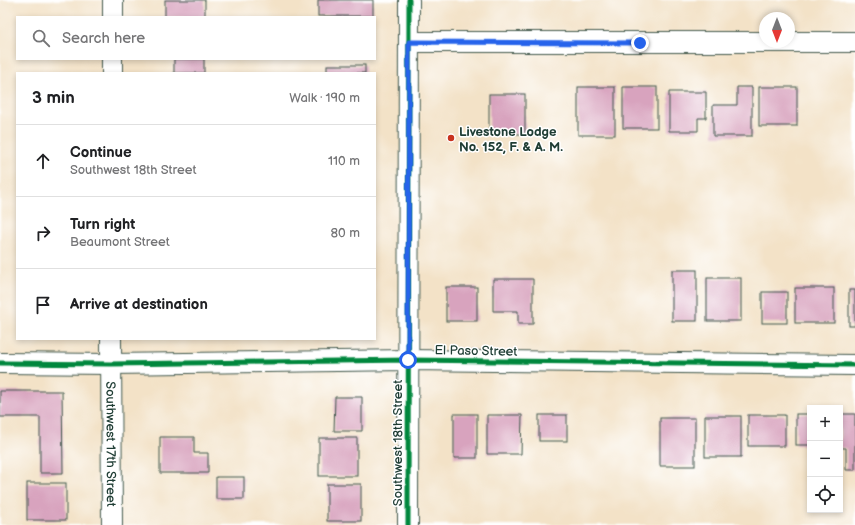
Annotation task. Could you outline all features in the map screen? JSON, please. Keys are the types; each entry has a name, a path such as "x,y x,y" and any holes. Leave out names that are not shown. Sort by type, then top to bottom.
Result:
{"street":[{"path":"113,0 113,16"},
{"name":"Southwest 18th Street","path":"408,525 409,0"},
{"path":"409,42 855,42"},
{"path":"112,60 112,72"},
{"name":"Southwest 17th Street","path":"111,340 112,525"},
{"name":"El Paso Street","path":"0,363 111,364 408,360 855,365"}],"building":[{"path":"165,0 205,0 205,16 165,16"},
{"path":"318,0 373,0 373,16 318,16"},
{"path":"174,60 204,60 204,72 174,72"},
{"path":"327,65 365,65 365,72 327,72"},
{"path":"578,87 615,87 615,135 578,135"},
{"path":"623,87 657,87 657,128 623,128"},
{"path":"737,87 752,87 752,136 713,136 713,105 737,105"},
{"path":"759,87 797,87 797,126 759,126"},
{"path":"669,92 706,92 706,118 698,118 698,131 669,131"},
{"path":"489,94 525,94 525,134 489,134"},
{"path":"672,270 697,270 697,321 672,321"},
{"path":"707,278 741,278 741,321 707,321"},
{"path":"493,279 533,279 533,324 518,324 518,311 493,311"},
{"path":"446,287 477,287 477,321 446,321"},
{"path":"795,288 834,288 834,323 795,323"},
{"path":"849,290 855,290 855,326 849,326"},
{"path":"762,292 787,292 787,323 762,323"},
{"path":"0,391 62,391 63,473 40,473 40,417 0,417"},
{"path":"335,397 362,397 362,431 334,431"},
{"path":"454,414 477,414 477,458 454,458"},
{"path":"796,414 807,414 807,445 796,445"},
{"path":"843,414 855,414 855,470 846,470 846,448 843,448"},
{"path":"487,415 522,415 521,454 487,454"},
{"path":"539,415 567,415 567,441 539,441"},
{"path":"748,415 785,415 785,446 748,446"},
{"path":"705,416 741,416 741,457 705,457"},
{"path":"660,418 695,418 695,466 660,466"},
{"path":"160,437 194,437 194,453 208,453 208,473 160,473"},
{"path":"319,438 357,438 357,476 319,476"},
{"path":"216,477 244,477 244,499 216,499"},
{"path":"27,483 66,483 66,520 27,520"},
{"path":"327,484 361,484 361,521 327,521"}],"cycle path":[{"path":"408,525 409,0"},
{"path":"0,363 111,364 408,360 855,365"}],"place":[{"name":"Livestone Lodge No. 152, F. & A. M.","path":"451,138"}],"route":[{"path":"408,360 409,42 640,43"}]}
